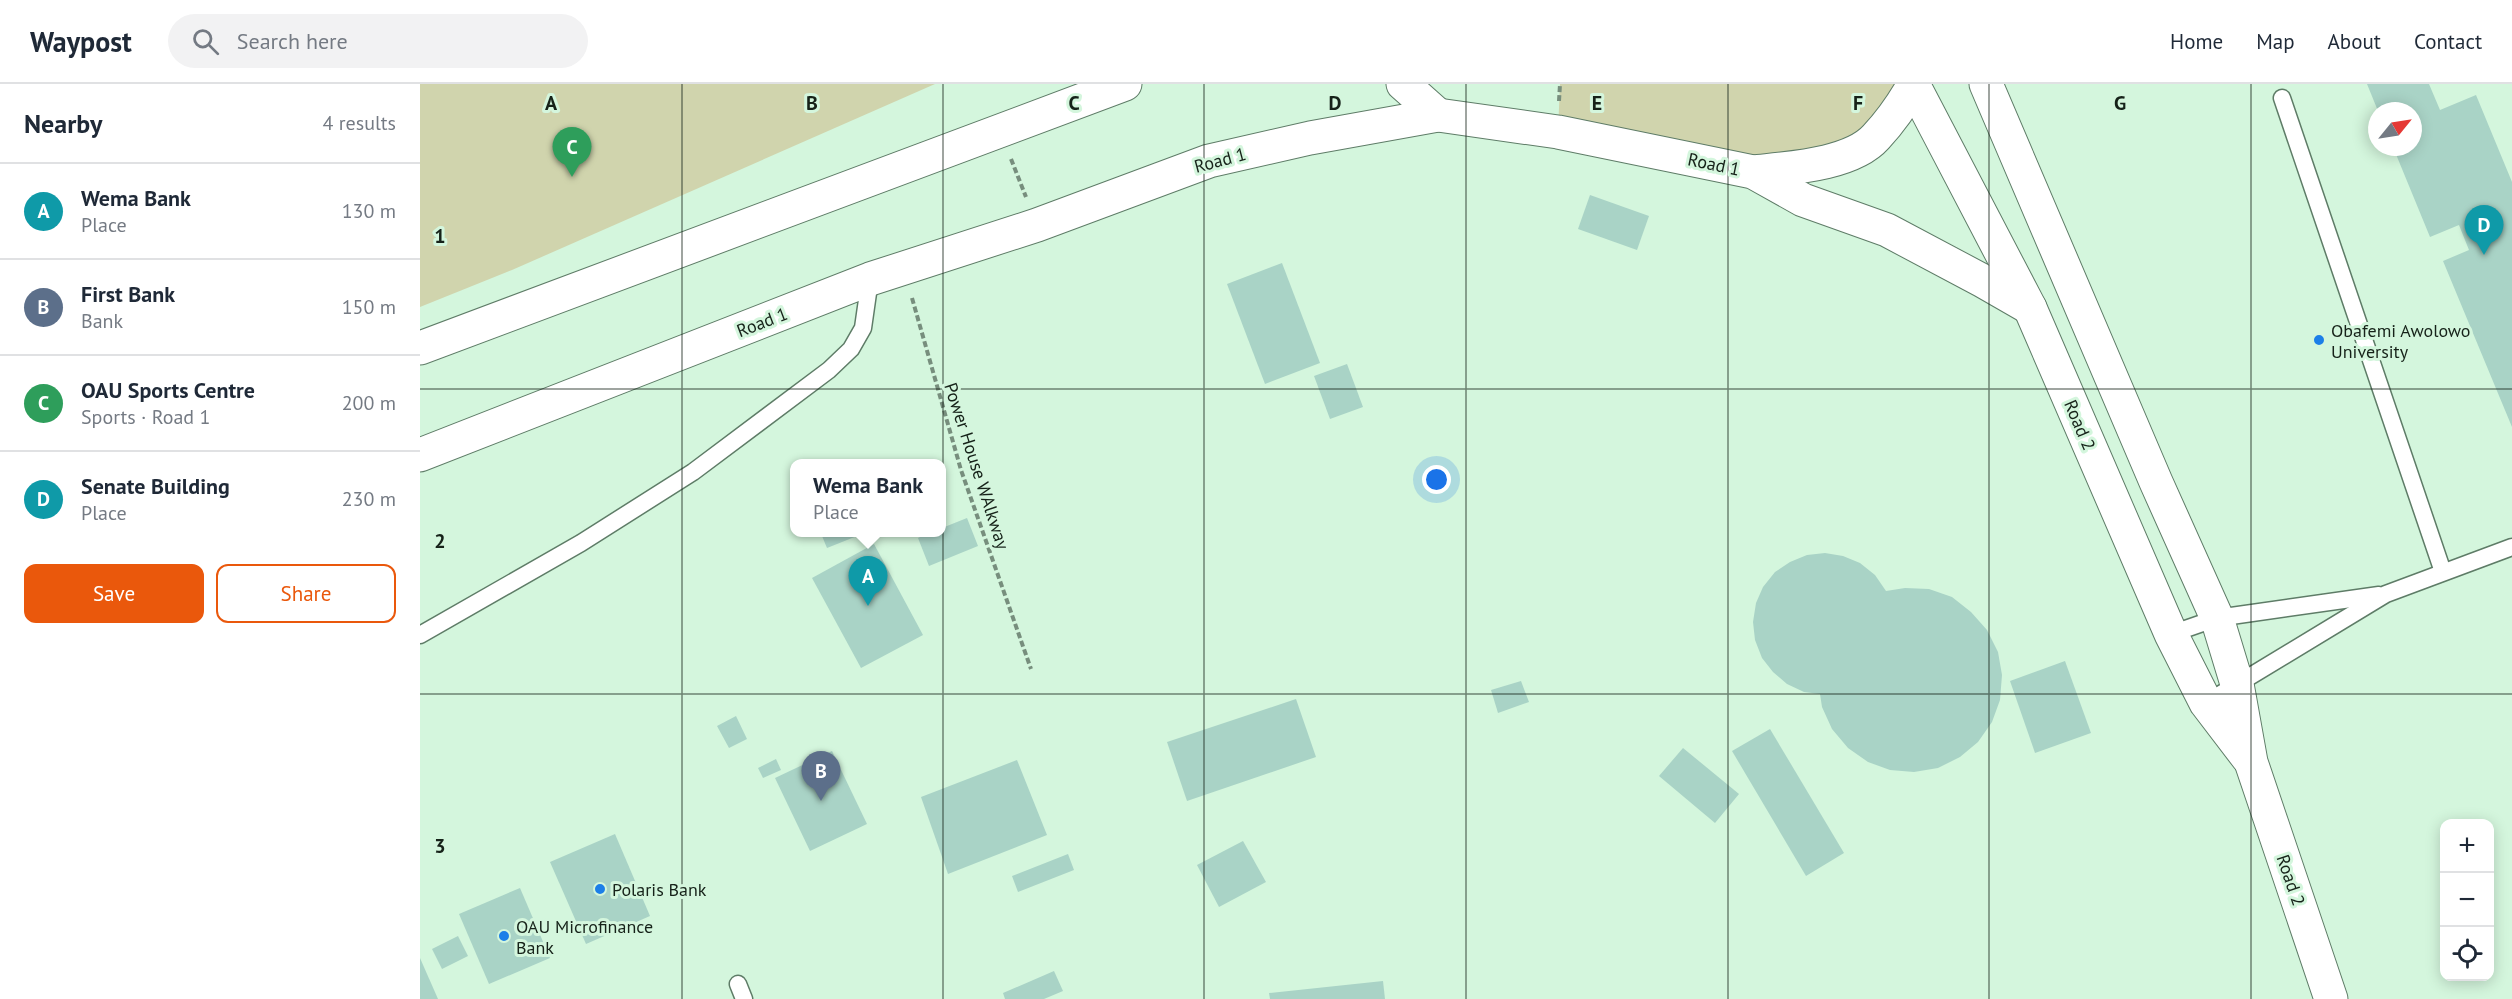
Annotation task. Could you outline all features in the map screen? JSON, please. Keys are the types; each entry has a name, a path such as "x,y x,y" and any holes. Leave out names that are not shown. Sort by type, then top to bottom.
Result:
{"street":[{"path":"420,348 1125,84"},
{"path":"1403,84 1438,115"},
{"path":"1753,172 1813,165 1844,156 1875,139 1914,84"},
{"name":"Road 2","path":"1914,84 2030,308 2171,634 2206,703 2251,762"},
{"name":"Road 2","path":"1986,84 2156,482 2217,618 2237,684 2251,762 2331,999"},
{"name":"Road 1","path":"420,455 870,279 1037,225 1209,161 1310,138 1438,115 1558,132 1753,172 1803,200 1887,230 1983,280 2030,308"}],"lane":[{"path":"2282,98 2443,572"},
{"path":"420,634 581,543 693,472 829,370 851,349 863,328 870,279"},
{"path":"2206,703 2386,594 2512,547"},
{"path":"2171,634 2217,618 2386,594"}],"path":[{"path":"1000,130 1037,225"},
{"name":"Power House WAlkway","path":"904,269 961,470 1031,669"}],"green space":[{"path":"420,84 935,84 512,270 420,307"},
{"path":"1560,84 1913,84 1875,139 1813,165 1558,132"}],"building":[{"path":"2367,84 2429,84 2440,110 2476,95 2512,182 2512,427 2443,261 2469,250 2459,225 2430,237 2397,156 2422,156 2422,102 2374,102"},
{"path":"1590,195 1649,216 1637,250 1578,229"},
{"path":"1282,263 1320,363 1265,384 1227,284"},
{"path":"1347,364 1363,407 1330,419 1314,376"},
{"path":"967,518 978,546 929,566 918,538 946,537 946,526"},
{"path":"822,537 854,537 827,548"},
{"path":"874,544 923,635 861,668 812,578"},
{"path":"1825,553 1843,556 1860,563 1875,575 1886,591 1905,588 1929,589 1952,597 1971,612 1987,630 1998,652 2002,675 2000,700 1992,722 1978,742 1960,757 1938,768 1914,772 1890,770 1868,762 1848,748 1832,729 1822,707 1820,694 1804,692 1787,684 1762,658 1755,640 1753,622 1756,603 1763,587 1775,572 1790,562 1807,555"},
{"path":"2065,661 2091,733 2035,753 2010,681"},
{"path":"1521,681 1529,702 1498,713 1491,690"},
{"path":"1296,699 1316,757 1187,801 1167,742"},
{"path":"736,716 747,739 729,748 717,726"},
{"path":"1770,729 1844,853 1806,876 1732,751"},
{"path":"1683,748 1739,794 1715,823 1659,776"},
{"path":"832,751 867,824 810,851 775,778"},
{"path":"776,759 781,770 763,778 758,768"},
{"path":"1017,760 1047,835 948,874 921,797"},
{"name":"Polaris Bank","path":"615,834 650,916 586,944 550,862"},
{"path":"1243,841 1266,882 1219,907 1197,865"},
{"path":"1068,854 1074,870 1018,892 1012,876"},
{"name":"OAU Microfinance Bank","path":"520,888 550,958 489,984 459,914"},
{"path":"458,936 468,956 442,969 432,949"},
{"path":"420,958 438,999 420,999"},
{"path":"1054,971 1063,991 1044,999 1005,999 1003,993"},
{"path":"1383,981 1385,999 1270,999 1269,993"}],"place":[{"name":"OAU Sports Centre","path":"572,177"},
{"name":"Senate Building","path":"2484,255"},
{"name":"Obafemi Awolowo University","path":"2319,340"},
{"name":"Wema Bank","path":"868,606"},
{"name":"First Bank","path":"821,801"},
{"name":"Polaris Bank","path":"600,889"},
{"name":"OAU Microfinance Bank","path":"504,936"}]}
